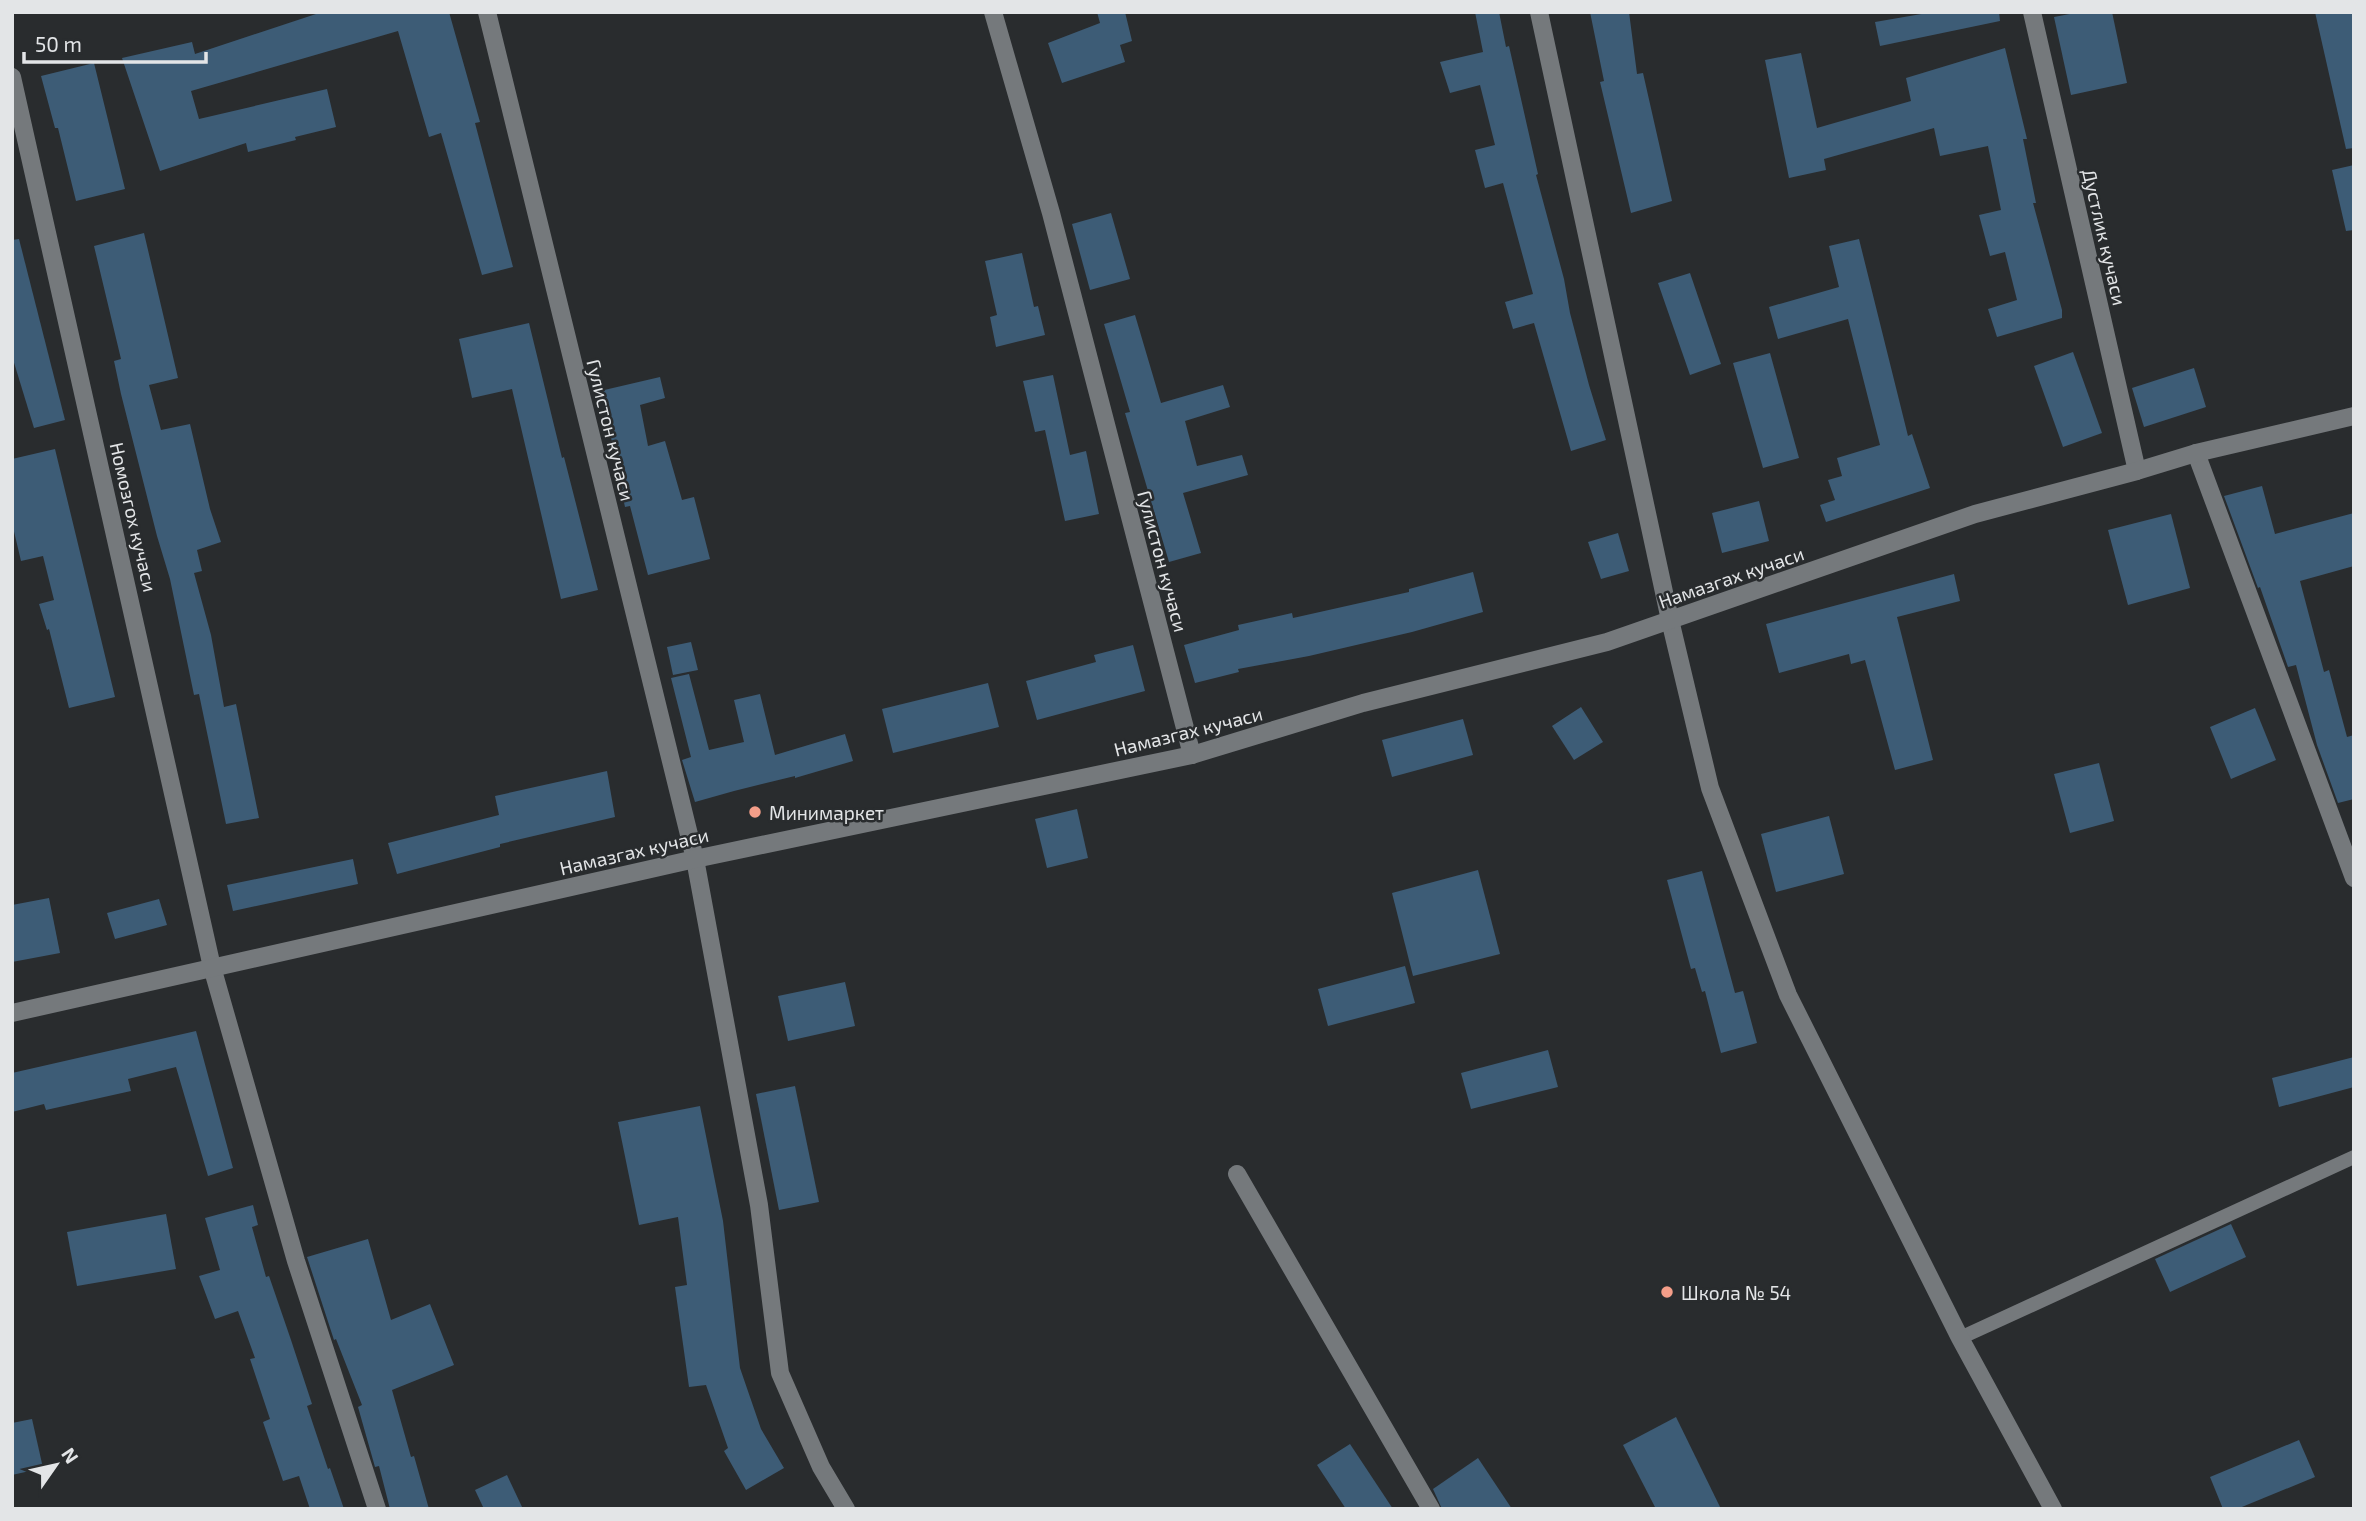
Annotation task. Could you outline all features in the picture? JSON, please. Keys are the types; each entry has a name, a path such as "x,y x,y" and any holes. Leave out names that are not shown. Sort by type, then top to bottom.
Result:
{"street":[{"name":"Гулистон кучаси","path":"487,12 695,859 759,1205 780,1373 821,1466 846,1509"},
{"name":"Гулистон кучаси","path":"993,12 1051,212 1192,755"},
{"path":"1539,12 1670,620 1710,788 1788,995 2047,1506"},
{"name":"Дустлик кучаси","path":"2032,12 2137,471"},
{"name":"Номозгох кучаси","path":"12,77 212,967 296,1261 377,1509"},
{"name":"Намазгах кучаси","path":"12,1013 695,859 1192,755 1363,703 1607,642 1975,514 2196,453 2354,416"},
{"path":"2196,453 2354,878"},
{"path":"1237,1174 1432,1509"}],"lane":[{"path":"1960,1338 2354,1157"}],"building":[{"path":"322,12 449,12 480,122 475,123 513,267 482,275 441,133 429,137 398,31 191,91 199,119 327,89 336,127 248,152 246,143 160,171 122,58 192,42 195,54"},
{"path":"1097,12 1125,12 1132,41 1120,45 1125,62 1062,83 1048,43 1100,23"},
{"path":"1475,12 1499,12 1570,313 1606,440 1571,451 1534,323 1513,329 1505,302 1533,294 1503,183 1485,188 1475,150 1495,145 1480,85 1450,93 1440,62 1483,52"},
{"path":"1590,12 1629,12 1637,74 1643,73 1672,201 1631,213 1600,82 1604,81"},
{"path":"1933,12 1999,12 2000,21 1880,46 1875,22"},
{"path":"2080,12 2112,12 2127,83 2071,95 2054,17"},
{"path":"2315,12 2354,12 2354,148 2346,149"},
{"path":"2005,48 2027,139 2023,139 2036,203 2033,203 2062,318 1997,337 1988,309 2017,300 2005,252 1990,256 1979,215 2001,210 1988,146 1940,156 1934,128 1824,159 1826,170 1789,178 1765,60 1801,53 1817,128 1911,101 1906,78"},
{"path":"94,63 125,189 76,201 58,128 55,128 41,76"},
{"path":"2354,165 2354,230 2346,231 2332,170"},
{"path":"1111,213 1130,279 1090,290 1072,224"},
{"path":"144,233 178,378 149,385 161,430 190,424 210,509 221,542 197,550 202,571 194,573 211,635 224,707 236,704 259,818 226,824 199,694 194,695 170,579 121,394 114,361 121,359 94,246"},
{"path":"19,239 65,420 34,428 12,356 12,240"},
{"path":"1859,239 1908,436 1912,434 1930,488 1826,522 1820,505 1835,500 1828,480 1842,476 1837,458 1880,445 1848,319 1778,339 1769,307 1839,287 1829,246"},
{"path":"1022,253 1034,307 1038,306 1045,335 996,347 990,317 997,315 985,261"},
{"path":"1690,273 1721,364 1690,375 1658,283"},
{"path":"1135,315 1161,403 1223,385 1230,407 1185,421 1197,466 1242,455 1248,475 1183,493 1201,553 1169,562 1125,413 1130,412 1104,324"},
{"path":"529,323 598,590 561,599 512,389 472,398 459,339"},
{"path":"2073,352 2102,433 2063,447 2034,366"},
{"path":"1770,353 1799,458 1763,468 1733,363"},
{"path":"2194,368 2206,407 2144,427 2132,388"},
{"path":"1053,375 1070,455 1086,451 1099,514 1065,521 1045,430 1035,432 1023,381"},
{"path":"660,377 665,398 640,405 648,446 665,441 682,500 694,497 710,559 648,575 630,506 625,507 600,391"},
{"path":"55,449 115,697 69,708 49,629 47,630 39,604 54,600 43,556 21,561 12,523 12,459"},
{"path":"2262,486 2275,534 2354,513 2354,566 2300,581 2324,672 2329,670 2347,737 2354,735 2354,799 2338,803 2317,745 2296,665 2288,667 2224,496"},
{"path":"1759,501 1769,541 1722,553 1712,513"},
{"path":"2171,514 2190,588 2128,605 2108,530"},
{"path":"1618,533 1629,571 1601,579 1588,542"},
{"path":"1473,572 1483,612 1309,656 1238,669 1239,672 1195,683 1184,645 1239,630 1238,625 1292,613 1293,618 1409,592 1409,589"},
{"path":"1954,574 1960,601 1897,617 1933,760 1895,770 1865,660 1851,664 1849,654 1779,673 1766,624"},
{"path":"691,642 698,670 673,675 667,647"},
{"path":"1133,645 1145,691 1037,720 1026,681 1096,662 1094,655"},
{"path":"689,674 709,750 744,742 734,700 760,694 775,755 845,734 853,761 695,802 682,760 691,757 671,678"},
{"path":"988,683 999,727 893,753 882,709"},
{"path":"1581,707 1603,742 1574,760 1552,726"},
{"path":"2255,708 2276,760 2231,779 2210,727"},
{"path":"1463,719 1473,755 1392,777 1382,740"},
{"path":"2099,763 2114,821 2070,833 2054,774"},
{"path":"607,771 615,817 500,844 500,847 397,874 388,843 499,815 495,796"},
{"path":"1077,809 1088,858 1047,868 1035,819"},
{"path":"1829,816 1844,874 1776,892 1761,834"},
{"path":"353,859 358,884 233,911 227,885"},
{"path":"1478,870 1500,954 1413,976 1392,893"},
{"path":"1702,871 1735,993 1743,991 1757,1043 1721,1053 1705,991 1702,992 1695,968 1691,969 1667,880"},
{"path":"49,898 60,953 12,962 12,905"},
{"path":"159,899 167,925 115,939 107,913"},
{"path":"1405,966 1415,1003 1328,1026 1318,989"},
{"path":"845,982 855,1026 788,1041 778,996"},
{"path":"196,1031 233,1168 208,1176 176,1067 128,1079 131,1091 46,1110 44,1104 12,1112 12,1073"},
{"path":"1548,1050 1558,1087 1471,1109 1461,1073"},
{"path":"2354,1057 2354,1087 2279,1107 2272,1078"},
{"path":"795,1086 819,1202 779,1210 756,1094"},
{"path":"700,1106 723,1221 740,1368 761,1429 784,1468 746,1490 724,1451 728,1448 706,1385 689,1387 675,1287 687,1285 678,1217 639,1225 618,1122"},
{"path":"253,1205 258,1225 252,1227 266,1277 269,1276 291,1340 312,1404 307,1406 344,1509 310,1509 299,1476 283,1481 263,1422 270,1419 250,1359 255,1358 238,1311 215,1319 199,1276 220,1270 205,1218"},
{"path":"166,1214 176,1269 77,1286 67,1232"},
{"path":"2231,1224 2246,1257 2170,1292 2155,1259"},
{"path":"368,1239 391,1320 430,1304 454,1365 392,1390 429,1509 390,1509 379,1466 375,1467 358,1407 362,1405 336,1339 334,1340 307,1257"},
{"path":"1676,1417 1721,1509 1656,1509 1623,1445"},
{"path":"32,1419 43,1468 12,1475 12,1423"},
{"path":"2299,1440 2315,1477 2237,1509 2223,1509 2210,1477"},
{"path":"1350,1444 1393,1509 1346,1509 1317,1465"},
{"path":"1478,1458 1512,1509 1442,1509 1433,1489"},
{"path":"507,1475 523,1509 484,1509 475,1490"}],"place":[{"name":"Минимаркет","path":"755,812"},
{"name":"Школа № 54","path":"1667,1292"}]}
